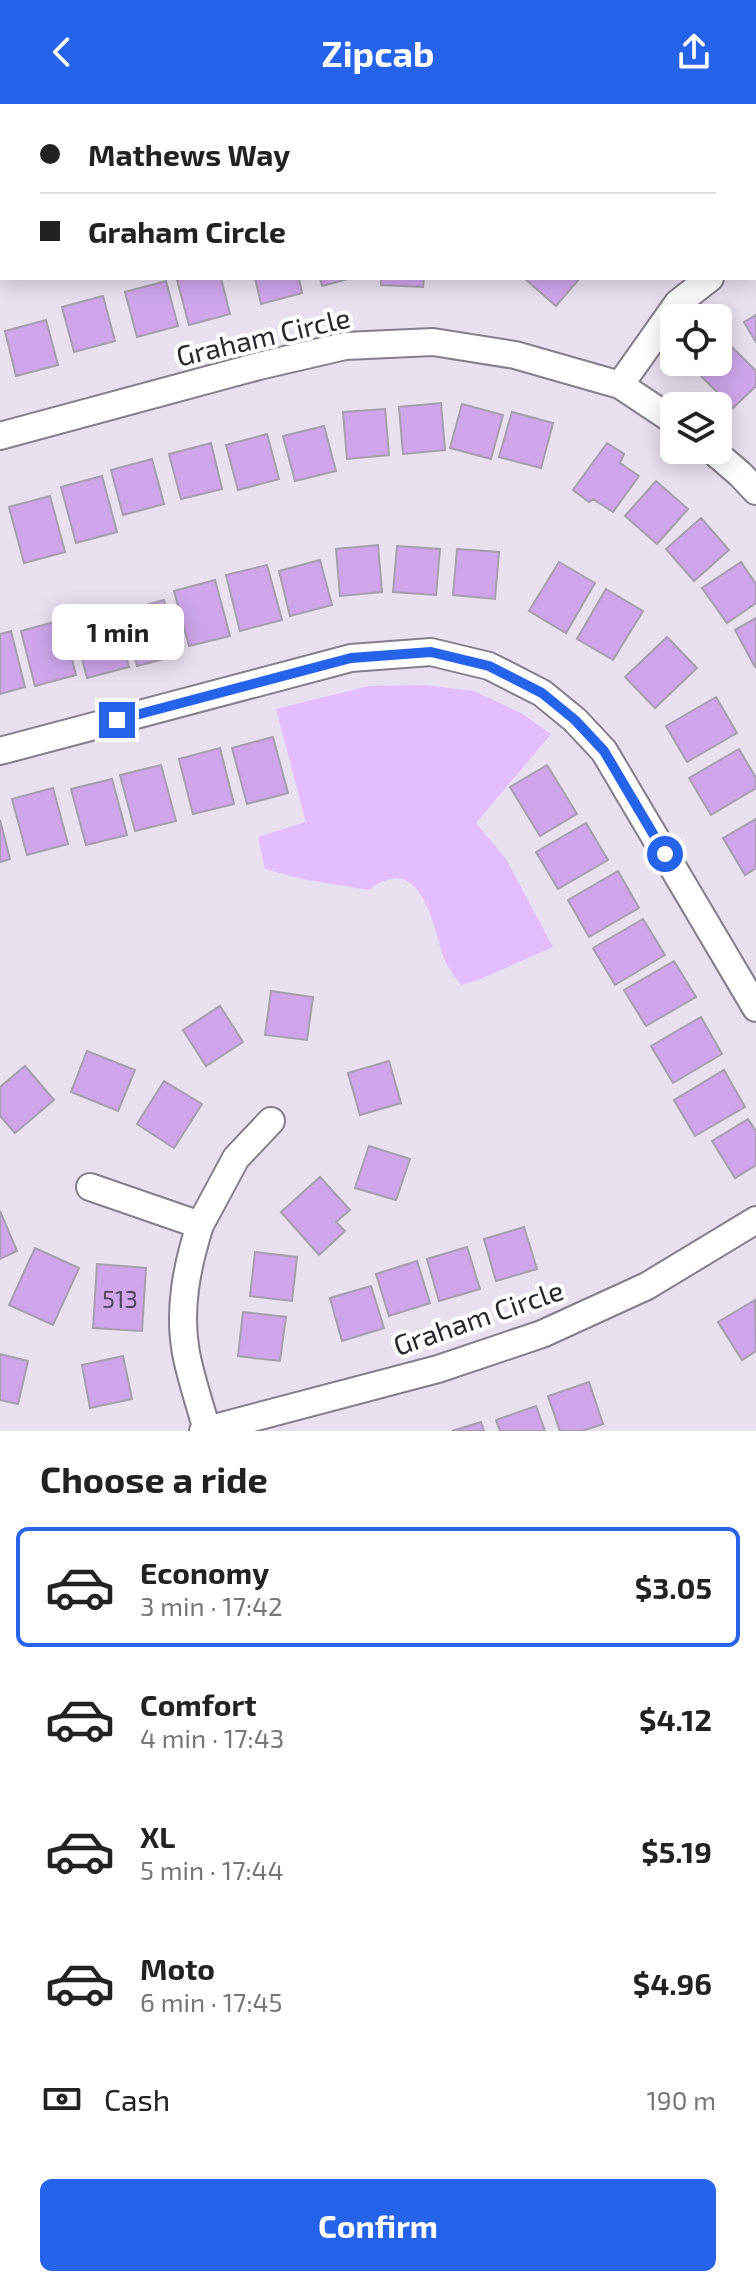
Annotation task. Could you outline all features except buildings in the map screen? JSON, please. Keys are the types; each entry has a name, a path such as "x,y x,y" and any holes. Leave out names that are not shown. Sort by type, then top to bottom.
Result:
{"street":[{"path":"620,385 678,303 707,280"},
{"name":"Graham Circle","path":"0,436 345,346 433,342 515,355 620,385 660,412"},
{"path":"728,464 756,491"},
{"path":"0,751 351,658 431,652 489,666 542,693 575,720 604,751 756,1008"},
{"path":"205,1431 186,1351 183,1305 188,1264 200,1225 236,1158 271,1121"},
{"path":"90,1187 200,1225"},
{"name":"Graham Circle","path":"205,1431 438,1369 542,1334 647,1286 756,1220"}],"shaded area":[{"path":"425,685 474,691 521,713 551,734 476,823 506,859 553,947 461,985 445,961 422,896 412,885 401,879 387,880 369,890 302,879 265,869 258,837 306,822 276,709 369,686"}],"route":[{"path":"117,720 351,658 431,652 489,666 542,693 575,720 604,751 665,854"}]}
